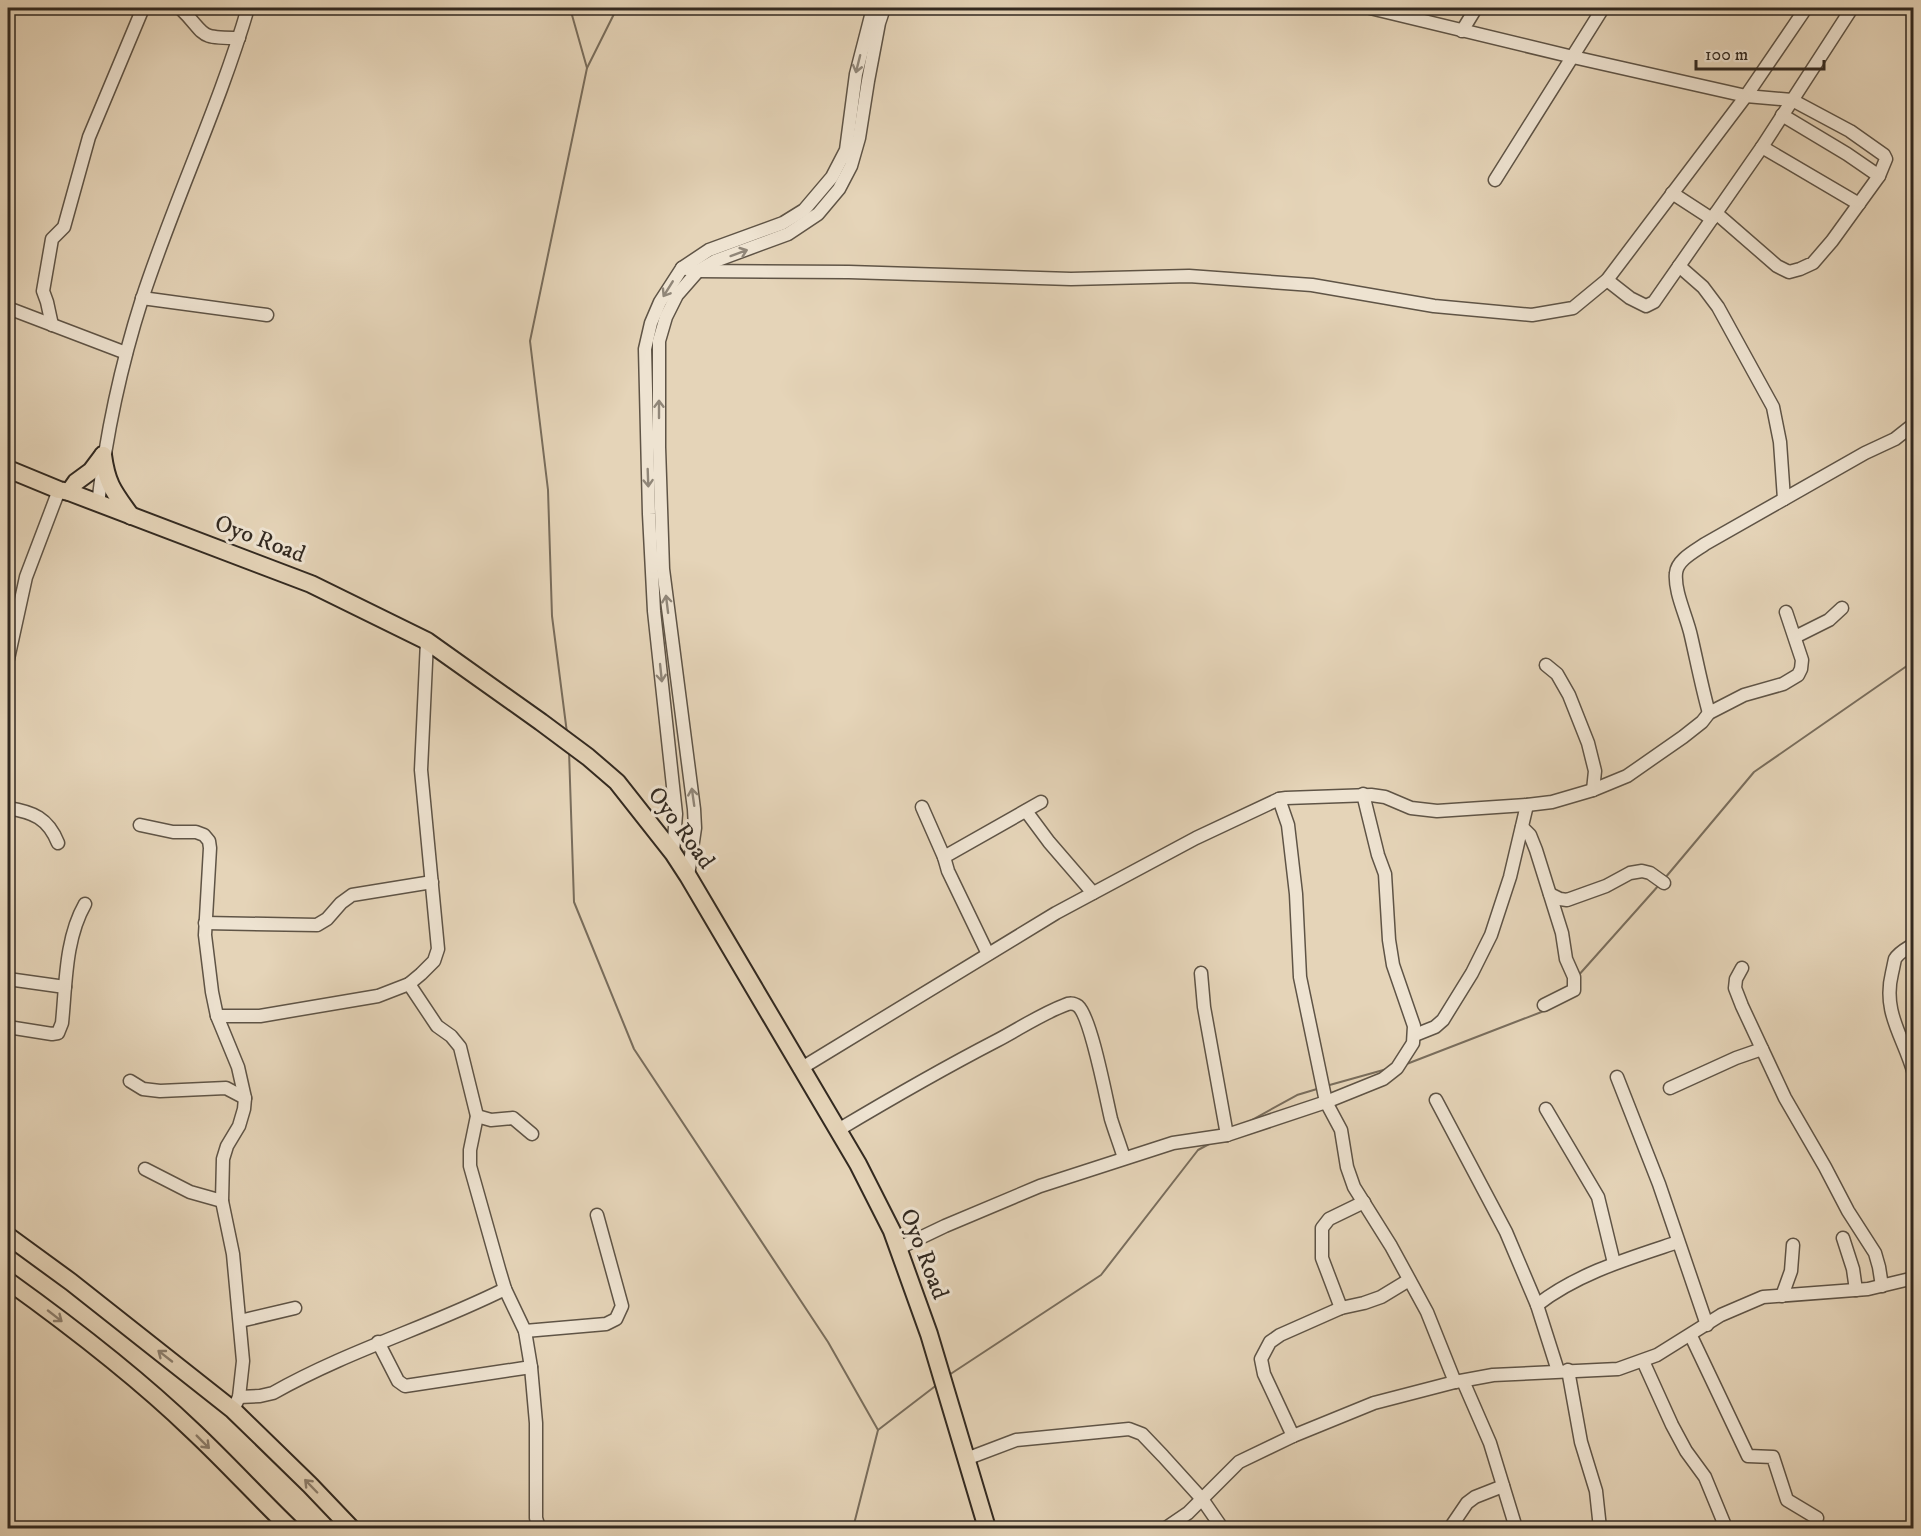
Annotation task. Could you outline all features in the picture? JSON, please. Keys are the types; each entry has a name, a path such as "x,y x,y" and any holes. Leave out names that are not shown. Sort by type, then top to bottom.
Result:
{"highway":[{"path":"64,491 91,471 103,455"},
{"path":"103,455 111,489 131,516"},
{"name":"Oyo Road","path":"8,469 311,584 427,641 541,722 617,782 673,853 688,876 858,1164 892,1231 929,1334 987,1528"},
{"path":"8,1236 236,1403 351,1528"},
{"path":"8,1281 146,1388 193,1431 290,1528"}],"street":[{"path":"52,325 43,291 52,238 64,227 89,137 143,8"},
{"path":"180,8 204,35 212,38 239,38"},
{"path":"98,504 103,455 126,353 142,298 239,38 248,8"},
{"path":"673,853 676,814 654,611 649,514 645,349 649,329 660,302 682,268 709,250 783,223 804,210 832,177 846,150 856,74 873,8"},
{"path":"688,876 695,828 694,809 663,569 659,447 659,341 666,317 677,296 698,272 715,261 789,234 818,214 839,189 851,166 859,138 870,69 884,8"},
{"path":"1370,8 1746,96 1792,100 1850,131 1887,159 1879,176 1813,263 1789,272 1777,266 1714,216 1672,193"},
{"path":"1462,30 1476,8"},
{"path":"1495,180 1603,8"},
{"path":"682,268 698,272 849,272 1071,279 1189,276 1312,285 1434,306 1532,315 1574,308 1607,280 1746,96 1806,8"},
{"path":"1607,280 1630,298 1646,306 1654,302 1762,147 1852,8"},
{"path":"1782,116 1879,176"},
{"path":"1762,147 1859,204"},
{"path":"1679,266 1703,287 1718,307 1773,407 1780,442 1784,499"},
{"path":"142,298 267,315"},
{"path":"8,308 126,353"},
{"path":"1709,713 1698,675 1691,635 1678,592 1676,573 1678,567 1685,558 1705,544 1864,453 1895,439 1914,424"},
{"path":"8,659 26,577 64,491"},
{"path":"1795,637 1829,620 1842,608"},
{"path":"800,1069 1056,913 1196,838 1264,805 1286,798 1363,794 1385,797 1411,808 1437,811 1527,805 1552,802 1593,790 1627,776 1683,737 1702,722 1709,713 1744,695 1784,684 1798,675 1802,660 1786,612"},
{"path":"217,1016 260,1016 378,996 409,984 434,961 438,949 421,770 427,641"},
{"path":"1546,665 1557,675 1569,695 1588,743 1595,771 1593,790"},
{"path":"899,1248 1040,1186 1173,1143 1227,1135 1324,1092 1383,1079 1397,1068 1413,1043 1414,1026 1393,965 1385,874 1363,794"},
{"path":"1279,800 1288,825 1296,894 1300,977 1324,1092 1341,1130 1347,1167 1354,1187 1391,1246 1427,1312 1490,1443 1516,1528"},
{"path":"944,857 1041,802"},
{"path":"1415,1035 1443,1020 1472,974 1491,935 1510,877 1527,805"},
{"path":"922,807 948,871 988,954"},
{"path":"8,808 23,811 41,819 53,830 58,843"},
{"path":"1026,811 1049,842 1093,893"},
{"path":"140,825 174,832 196,832 204,835 209,841 205,935 217,1016 238,1068 245,1098 239,1126 226,1146 223,1159 222,1201 233,1254 243,1373 236,1403 273,1393 378,1342 475,1305 506,1289"},
{"path":"1522,827 1530,835 1562,933 1566,959 1574,977 1574,990 1544,1005"},
{"path":"1550,894 1567,900 1606,886 1630,873 1642,871 1650,873 1664,883"},
{"path":"205,923 317,925 327,919 341,903 352,895 432,882"},
{"path":"8,1027 58,1033 62,1023 71,943 77,917 85,904"},
{"path":"1914,944 1900,953 1896,959 1889,985 1895,1028 1914,1074"},
{"path":"1742,968 1736,979 1735,988 1785,1098 1830,1175 1848,1211 1875,1253 1880,1267 1882,1286"},
{"path":"1201,973 1204,1007 1227,1135"},
{"path":"8,979 65,987"},
{"path":"409,984 437,1026 451,1036 460,1047 477,1116 470,1150 470,1166 506,1289 525,1331 531,1366 536,1423 536,1518 539,1528"},
{"path":"837,1130 927,1077 1073,1003 1082,1012 1087,1024 1124,1158"},
{"path":"1670,1088 1736,1058 1762,1049"},
{"path":"1617,1077 1659,1184 1707,1325"},
{"path":"130,1081 143,1089 160,1091 226,1088 245,1098"},
{"path":"1436,1100 1506,1232 1563,1371 1596,1491 1600,1528"},
{"path":"1546,1109 1598,1197 1614,1263"},
{"path":"477,1116 491,1120 513,1118 532,1134"},
{"path":"145,1169 190,1192 222,1201"},
{"path":"1341,1308 1322,1257 1322,1228 1329,1220 1364,1202"},
{"path":"525,1331 606,1324 616,1319 622,1306 597,1215"},
{"path":"1844,1238 1856,1290"},
{"path":"1537,1305 1551,1294 1614,1263 1678,1242"},
{"path":"1782,1296 1791,1271 1793,1245"},
{"path":"1166,1528 1188,1513 1239,1462 1293,1436 1374,1403 1459,1381 1493,1375 1618,1369 1657,1355 1691,1336 1721,1315 1762,1297 1856,1290 1914,1278"},
{"path":"1293,1436 1264,1374 1262,1359 1270,1342 1280,1335 1341,1308 1381,1297 1409,1280"},
{"path":"240,1321 295,1308"},
{"path":"1691,1336 1748,1456 1773,1457 1787,1500 1817,1518"},
{"path":"378,1342 398,1382 405,1386 531,1366"},
{"path":"1643,1361 1672,1425 1686,1451 1705,1477 1726,1528"},
{"path":"966,1459 1016,1440 1129,1430 1142,1434 1202,1499 1222,1528"},
{"path":"1450,1528 1467,1503 1475,1497 1503,1486"},
{"path":"1181,1528 1188,1513"}],"waterway":[{"path":"570,8 587,68"},
{"path":"567,733 552,616 548,490 530,341 587,68 617,8"},
{"path":"1665,878 1754,772 1914,661"},
{"path":"569,751 574,902 634,1049 828,1342 878,1430 853,1528"},
{"path":"1577,977 1659,885"},
{"path":"1404,1065 1544,1011"},
{"path":"1326,1086 1387,1069"},
{"path":"1250,1121 1297,1095 1317,1089"},
{"path":"949,1375 1101,1275 1198,1150 1211,1143"},
{"path":"878,1430 938,1384"}]}
